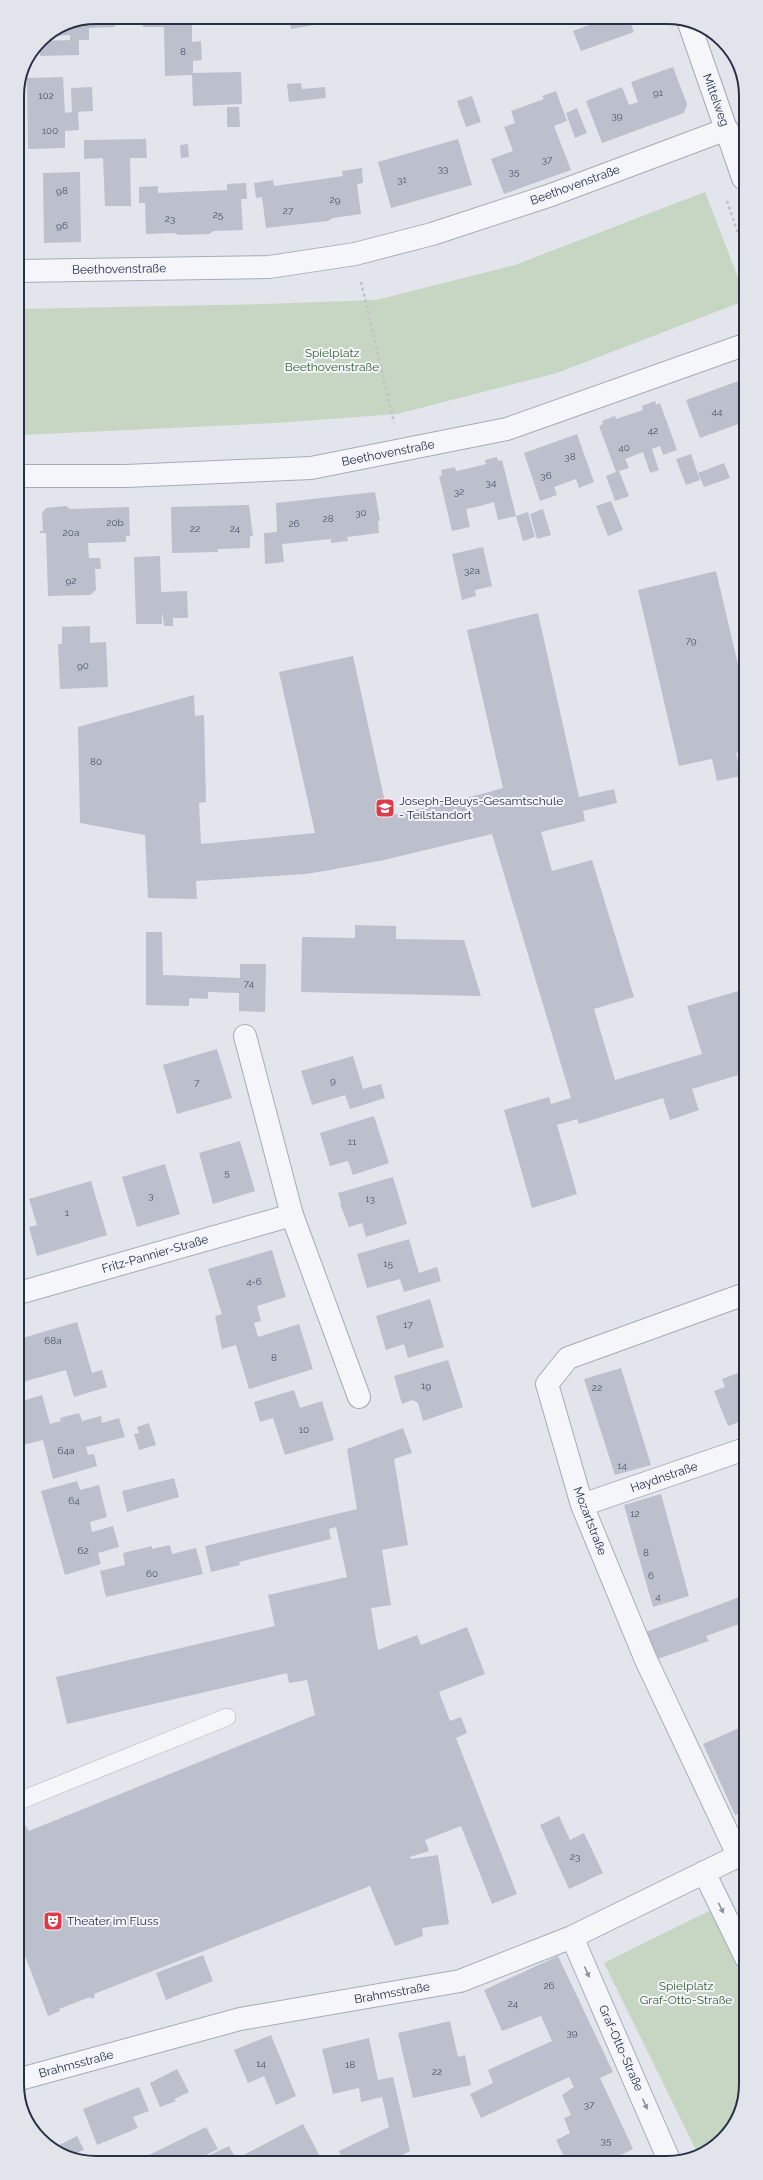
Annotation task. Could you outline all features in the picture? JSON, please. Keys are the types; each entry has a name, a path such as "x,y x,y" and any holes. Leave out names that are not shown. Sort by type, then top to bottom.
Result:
{"street":[{"name":"Mittelweg","path":"691,28 739,166"},
{"name":"Beethovenstraße","path":"24,271 269,267 354,254 432,234 552,195 727,129"},
{"name":"Beethovenstraße","path":"24,476 126,476 311,468 507,430 739,347"},
{"path":"245,1036 292,1215 359,1397"},
{"name":"Fritz-Pannier-Straße","path":"24,1292 292,1215"},
{"name":"Mozartstraße","path":"739,1296 568,1358 547,1384 582,1505 646,1660 739,1848"},
{"name":"Haydnstraße","path":"582,1505 739,1451"},
{"name":"Brahmsstraße","path":"24,2078 240,2019 460,1981 572,1937 739,1855"},
{"path":"704,1872 739,1944"},
{"name":"Graf-Otto-Straße","path":"572,1937 667,2156"}],"lane":[{"path":"24,1798 227,1717"}],"path":[{"path":"354,254 401,451"}],"green space":[{"name":"Spielplatz Beethovenstraße","path":"705,192 739,280 739,303 557,373 397,414 276,423 24,435 24,309 266,304 376,300 515,265"},
{"name":"Spielplatz Graf-Otto-Straße","path":"711,1910 739,1966 739,2084 737,2103 732,2116 715,2138 699,2149 696,2150 604,1963"}],"building":[{"path":"115,24 115,27 89,28 89,40 79,40 79,55 40,56 40,51 50,41 70,40 70,35 57,36 68,29 77,26"},
{"path":"143,24 201,24 192,25 192,42 201,41 202,60 193,61 193,73 241,72 242,104 193,106 192,75 165,76 164,27 143,27"},
{"path":"290,24 320,24 291,29"},
{"path":"592,24 631,24 634,32 581,51 573,31"},
{"path":"673,67 687,104 684,113 602,143 586,101 622,87 629,105 638,102 631,82"},
{"path":"63,77 65,113 72,112 71,88 92,87 93,111 74,112 78,112 79,130 65,131 65,148 28,149 27,78"},
{"path":"301,83 302,89 325,87 326,98 289,102 287,84"},
{"path":"556,91 567,121 554,126 571,170 504,194 491,159 513,151 504,127 515,123 511,111 544,99 542,96"},
{"path":"472,96 481,122 466,127 457,101"},
{"path":"227,107 239,107 240,127 227,127"},
{"path":"577,108 587,133 575,138 566,113"},
{"path":"146,139 147,158 130,158 131,206 105,206 103,158 84,159 84,140"},
{"path":"458,139 472,185 391,208 378,162"},
{"path":"188,144 189,157 181,158 180,145"},
{"path":"362,168 363,183 357,184 361,214 333,218 328,221 266,228 262,197 256,198 254,183 273,180 274,186 343,176 342,171"},
{"path":"80,172 81,242 44,243 43,173"},
{"path":"246,183 247,199 241,199 243,230 214,231 209,234 146,234 145,203 139,203 139,187 158,186 158,193 227,190 227,184"},
{"path":"739,381 739,424 700,438 686,400"},
{"path":"655,401 656,405 660,403 677,450 663,455 660,446 652,449 659,470 650,473 643,452 625,459 629,468 619,471 629,496 615,501 606,476 616,472 599,426 603,424 602,421 615,416 616,419 643,410 642,406"},
{"path":"577,434 594,482 579,488 576,479 554,487 557,495 540,501 524,453"},
{"path":"691,454 700,480 686,485 676,459"},
{"path":"497,457 498,461 502,460 516,516 498,520 494,502 466,509 470,527 452,531 439,476 442,475 441,470 455,467 456,471 470,468 486,464 485,460"},
{"path":"724,463 730,478 704,487 698,473"},
{"path":"375,492 380,521 378,521 379,533 347,537 348,541 331,543 331,539 282,544 284,562 265,564 264,533 277,532 276,503"},
{"path":"611,501 623,530 608,536 596,506"},
{"path":"249,505 253,536 250,536 250,548 218,549 218,552 172,553 171,507"},
{"path":"66,506 70,509 129,507 130,536 126,536 126,542 88,543 89,558 100,558 101,569 95,569 96,590 90,595 48,596 46,533 40,533 40,531 43,531 42,513 46,508"},
{"path":"543,509 551,535 537,539 530,514"},
{"path":"528,512 535,537 523,541 516,516"},
{"path":"483,547 492,586 475,590 476,596 462,600 452,554"},
{"path":"160,556 161,592 187,591 188,618 173,618 173,626 164,626 162,611 162,624 136,624 134,557"},
{"path":"716,571 739,669 739,752 736,753 739,767 739,776 717,781 712,759 679,766 638,590"},
{"path":"538,613 579,797 614,789 617,803 583,811 585,821 541,832 552,871 592,860 634,997 594,1009 615,1080 702,1054 687,1006 739,991 739,1075 692,1089 699,1110 670,1120 663,1098 579,1124 577,1119 557,1125 577,1194 532,1208 504,1110 549,1097 551,1104 571,1098 492,834 384,860 305,874 196,881 197,899 148,898 145,835 80,823 78,727 194,695 195,716 204,715 206,802 199,803 201,844 315,833 279,672 353,656 388,816 503,788 467,630"},
{"path":"90,626 90,643 106,642 108,687 60,689 58,644 62,644 62,627"},
{"path":"355,925 396,926 396,939 464,940 481,996 301,992 302,937 355,938"},
{"path":"146,932 162,932 163,975 240,978 240,964 266,964 265,1012 239,1011 239,993 208,992 208,999 189,998 189,1006 146,1005"},
{"path":"217,1049 232,1098 177,1114 163,1065"},
{"path":"353,1056 363,1089 381,1084 385,1098 350,1109 345,1095 312,1105 301,1071"},
{"path":"374,1116 389,1163 353,1175 348,1161 330,1166 320,1133"},
{"path":"240,1141 255,1191 213,1204 199,1153"},
{"path":"165,1164 180,1214 137,1227 122,1177"},
{"path":"393,1177 407,1224 366,1237 362,1223 349,1227 340,1204 338,1193"},
{"path":"91,1181 107,1235 37,1256 29,1227 37,1225 29,1199"},
{"path":"409,1239 419,1273 437,1267 441,1281 404,1292 400,1279 367,1288 357,1254"},
{"path":"272,1250 286,1297 257,1306 261,1321 254,1323 258,1337 299,1324 313,1369 249,1389 236,1345 222,1349 215,1316 222,1314 208,1269"},
{"path":"430,1299 444,1347 408,1358 404,1344 386,1350 376,1316"},
{"path":"77,1322 92,1373 102,1370 107,1387 74,1397 66,1370 24,1382 24,1338"},
{"path":"448,1360 463,1407 423,1421 418,1403 413,1400 402,1404 394,1376"},
{"path":"621,1368 651,1465 615,1475 584,1379"},
{"path":"739,1373 739,1422 728,1426 714,1391 725,1387 722,1379"},
{"path":"294,1390 300,1408 322,1401 334,1440 285,1455 273,1418 260,1422 254,1402"},
{"path":"42,1395 50,1424 61,1421 60,1418 79,1413 82,1421 101,1416 102,1423 119,1418 125,1437 86,1447 88,1455 94,1454 97,1466 53,1479 43,1440 24,1445 24,1400"},
{"path":"149,1423 156,1445 139,1450 134,1434 139,1433 137,1427"},
{"path":"403,1428 412,1453 394,1459 408,1545 382,1550 391,1605 371,1608 378,1650 417,1635 421,1645 467,1627 485,1674 439,1692 450,1721 461,1717 467,1733 456,1738 517,1894 492,1904 461,1826 425,1840 429,1851 410,1857 411,1859 438,1855 449,1924 422,1928 423,1936 395,1946 370,1886 94,1994 95,1997 91,1999 90,1997 59,2009 60,2011 48,2016 24,1953 24,1824 29,1831 315,1715 307,1680 289,1683 287,1673 67,1724 56,1677 275,1626 268,1595 347,1577 336,1527 329,1529 331,1539 239,1562 240,1565 211,1572 205,1546 357,1509 347,1449"},
{"path":"174,1478 179,1497 127,1512 122,1491"},
{"path":"77,1481 80,1490 99,1485 107,1517 90,1522 92,1532 113,1526 119,1547 98,1553 101,1564 65,1575 41,1491"},
{"path":"661,1494 689,1596 653,1607 624,1505"},
{"path":"170,1545 172,1554 196,1548 203,1574 106,1597 100,1571 125,1565 123,1553 152,1546 152,1549"},
{"path":"739,1597 739,1624 706,1636 709,1641 655,1660 643,1633"},
{"path":"739,1728 739,1813 735,1815 703,1744"},
{"path":"559,1816 570,1840 584,1833 603,1873 569,1889 540,1825"},
{"path":"203,1955 213,1981 166,2000 156,1973"},
{"path":"558,1956 613,2072 600,2078 633,2149 619,2156 564,2156 556,2140 570,2133 564,2118 571,2115 562,2095 574,2087 569,2077 481,2118 470,2094 493,2083 488,2070 552,2041 541,2016 502,2031 484,1990"},
{"path":"450,2021 458,2057 465,2055 471,2085 413,2098 398,2033"},
{"path":"271,2035 296,2096 276,2105 264,2076 248,2083 234,2050"},
{"path":"369,2038 378,2080 393,2077 410,2151 400,2156 341,2156 339,2151 389,2127 382,2097 361,2102 359,2088 333,2094 322,2049"},
{"path":"177,2069 189,2092 174,2099 176,2101 160,2107 150,2083"},
{"path":"139,2087 149,2111 133,2117 138,2128 97,2145 83,2109"},
{"path":"303,2124 320,2156 242,2156"},
{"path":"206,2127 218,2149 204,2156 149,2155"},
{"path":"77,2136 84,2150 75,2153 58,2145"},
{"path":"229,2146 234,2156 208,2156"}],"place":[{"name":"Joseph-Beuys-Gesamtschule - Teilstandort","path":"385,808"},
{"name":"Theater im Fluss","path":"53,1921"}]}
